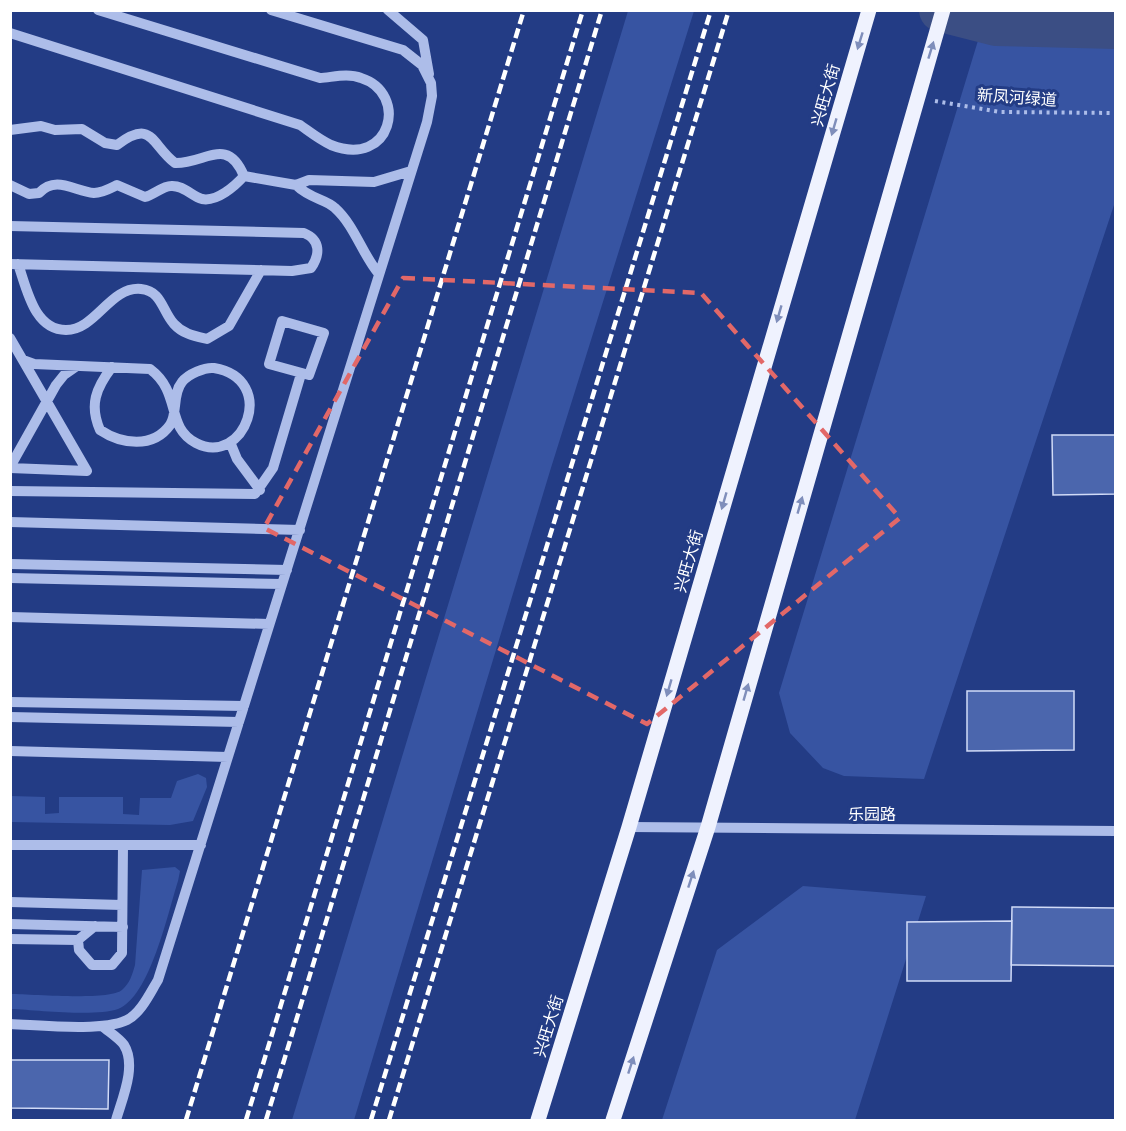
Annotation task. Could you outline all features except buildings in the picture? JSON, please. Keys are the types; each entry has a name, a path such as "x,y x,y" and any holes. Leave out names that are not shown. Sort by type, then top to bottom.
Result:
{"main road":[{"name":"兴旺大街","path":"537,1120 629,826 869,10"},
{"path":"612,1120 708,827 943,10"}],"street":[{"path":"10,33 300,125 331,145 361,150 378,144 385,134 389,120 387,106 374,84 362,78 348,75 320,78 98,10"},
{"path":"271,10 403,50 422,65 431,83"},
{"path":"10,1024 102,1026 128,1020 147,998 158,980 427,122 432,96 423,40 388,10"},
{"path":"10,130 41,126 55,130 82,129 105,142 117,145 135,134 143,133 152,135 175,163 186,163 206,155 226,155 234,159 244,176"},
{"path":"10,185 29,194 39,193 45,187 55,184 95,193 117,185 145,197 169,186 203,199 222,193 244,176 296,185 309,180 374,182 411,171"},
{"path":"296,185 307,196 334,207 354,231 367,260 379,274"},
{"path":"10,226 304,233 316,243 316,260 310,268 292,271 261,270 14,264 42,322 58,330 78,330 123,293 139,288 154,292 172,322 188,335 207,339 229,326 261,270"},
{"path":"282,321 324,333 309,375 301,374 269,364 282,321"},
{"path":"10,338 47,400 87,471 10,468 47,400 64,375 77,366"},
{"path":"23,360 34,364 112,367 150,369 168,387 174,412 178,426 197,444 214,447 230,442 246,426 250,412 246,388 236,375 211,368 189,375 182,381 177,391 174,412 170,425 146,441 114,440 100,430 93,404 97,389 112,367"},
{"path":"10,491 247,496 255,494 260,490 273,468 301,374"},
{"path":"230,442 237,459 260,490"},
{"path":"10,522 300,530"},
{"path":"10,564 287,570"},
{"path":"10,578 282,584"},
{"path":"10,617 269,624"},
{"path":"10,702 244,706"},
{"path":"10,717 239,722"},
{"path":"10,751 228,757"},
{"name":"乐园路","path":"629,826 1116,831"},
{"path":"10,845 201,845"},
{"path":"78,940 79,950 92,965 112,965 122,953 123,845"},
{"path":"10,902 122,905"},
{"path":"10,924 123,927"},
{"path":"10,939 78,940 95,926"},
{"path":"102,1026 123,1044 129,1057 128,1074 116,1120"}],"path":[{"name":"新凤河绿道","path":"918,94 1000,112 1116,113"}],"highlighted area":[{"path":"403,278 701,293 900,518 647,724 264,528"}],"shaded area":[{"path":"628,11 694,11 550,471 354,1120 292,1120"},
{"path":"987,11 1115,11 1115,202 924,779 844,776 823,768 790,733 779,693"},
{"path":"198,774 206,778 207,787 193,821 170,825 11,822 11,796 45,797 45,814 59,813 59,797 123,797 123,814 139,815 140,798 171,798 177,781"},
{"path":"175,867 180,871 163,932 148,971 129,1001 118,1009 95,1013 11,1009 11,994 86,996 122,990 129,982 135,965 142,870"},
{"path":"803,886 926,896 855,1120 662,1120 717,950"}],"waterway":[{"path":"941,10 996,24 1116,27"}],"railway":[{"path":"186,1120 524,10"},
{"path":"246,1120 583,10"},
{"path":"266,1120 602,10"},
{"path":"371,1120 711,10"},
{"path":"389,1120 729,10"}]}
